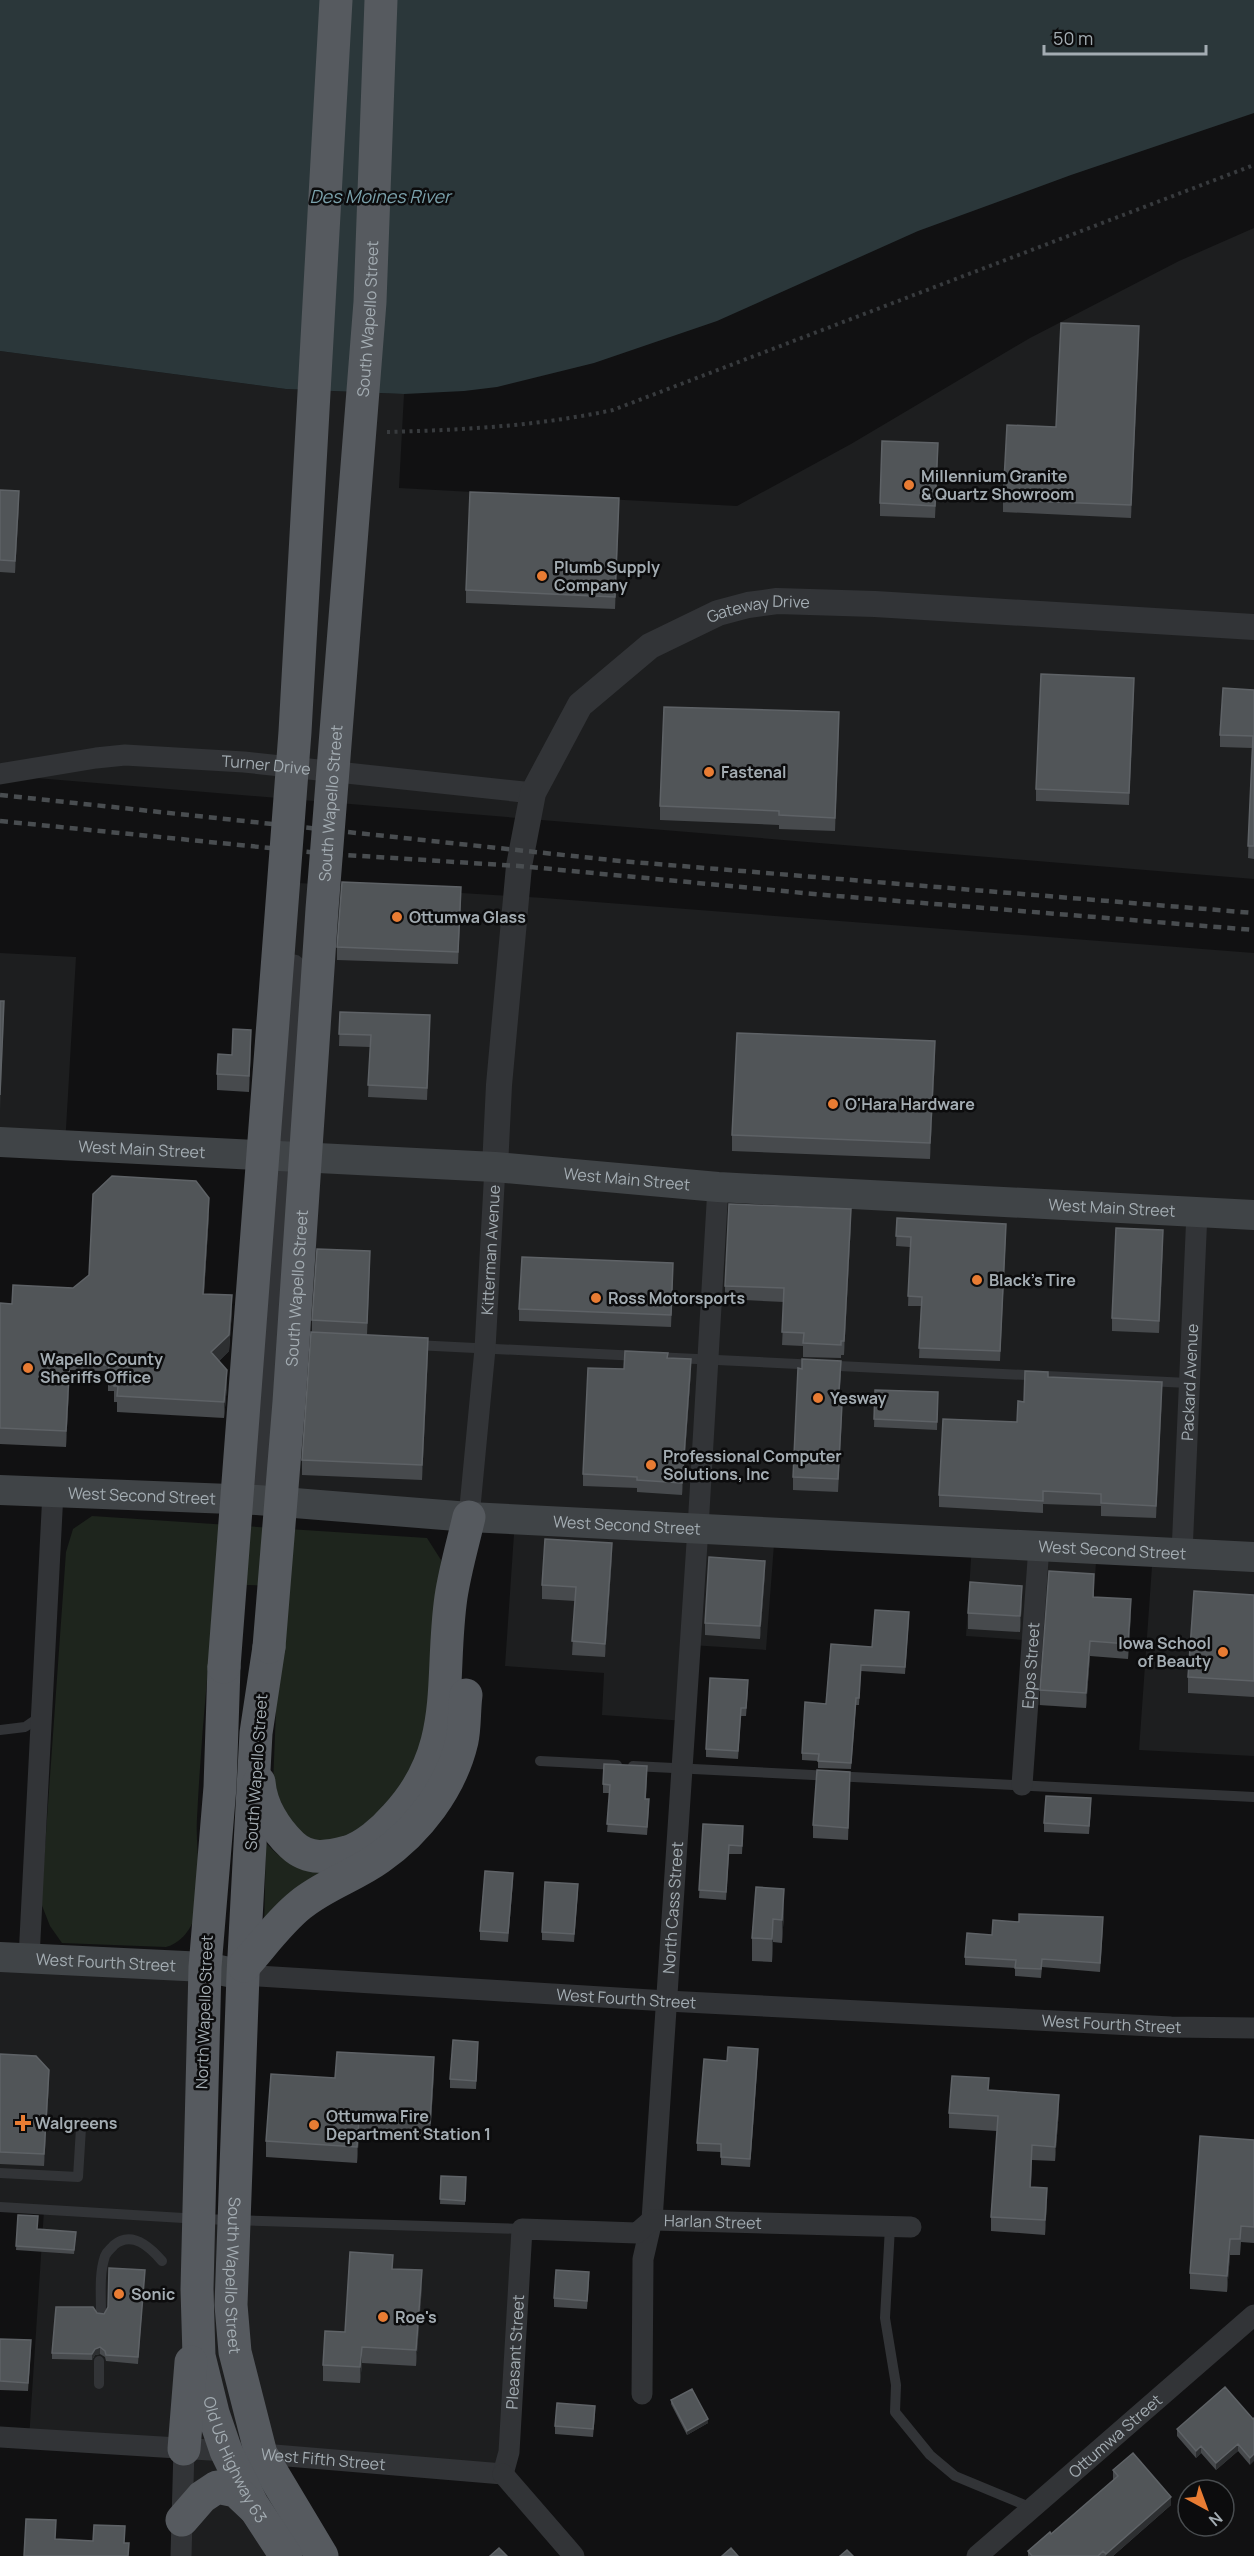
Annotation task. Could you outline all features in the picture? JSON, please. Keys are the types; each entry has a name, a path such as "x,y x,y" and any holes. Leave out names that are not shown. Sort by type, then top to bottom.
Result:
{"highway":[{"name":"North Wapello Street","path":"199,2356 197,2289 205,1967 219,1787 224,1667 295,732 336,0"},
{"name":"South Wapello Street","path":"322,2556 261,2454 235,2352 231,2305 256,1733 269,1647 290,1402 322,909 370,302 381,0"},
{"path":"256,1733 260,1795 279,1833 298,1851 325,1858 352,1851 386,1827 411,1800 433,1759 443,1720 451,1597 470,1517"},
{"path":"244,1970 299,1906 319,1892 379,1859 407,1836 425,1817 442,1791 462,1741 472,1578 470,1517"},
{"path":"184,2449 197,2289"},
{"name":"Old US Highway 63","path":"199,2356 213,2413 226,2451 257,2511 286,2556"},
{"path":"182,2520 202,2497 217,2487 236,2491 257,2511"}],"main road":[{"name":"West Main Street","path":"0,1142 495,1167 718,1186 1254,1215"},
{"name":"West Second Street","path":"0,1490 257,1500 470,1517 1254,1557"},
{"name":"West Fourth Street","path":"14,1958 244,1970"}],"street":[{"name":"Gateway Drive","path":"508,982 519,866 533,793 580,705 650,646 718,613 748,605 777,601 875,604 1254,627"},
{"name":"Turner Drive","path":"0,774 125,755 244,762 533,793"},
{"name":"South Wapello Street","path":"257,1500 299,883"},
{"name":"Kitterman Avenue","path":"470,1517 485,1348 499,1085 508,982"},
{"name":"North Cass Street","path":"642,2394 642,2259 652,2220 698,1528 718,1186"},
{"name":"Packard Avenue","path":"1182,1553 1197,1212"},
{"path":"14,1958 42,1716 53,1492"},
{"name":"Epps Street","path":"1022,1785 1039,1546"},
{"name":"West Fourth Street","path":"244,1970 667,2001 1171,2027 1254,2028"},
{"name":"Harlan Street","path":"522,2229 637,2233 652,2220 911,2227"},
{"name":"Pleasant Street","path":"503,2474 509,2452 522,2229"},
{"name":"Ottumwa Street","path":"977,2556 1254,2313"},
{"name":"West Fifth Street","path":"0,2437 226,2451 503,2474"},
{"path":"181,2556 184,2449"},
{"path":"503,2474 574,2556"}],"lane":[{"path":"268,1338 303,1340"},
{"path":"405,1345 1188,1383"},
{"path":"0,1730 25,1727 42,1716"},
{"path":"540,1761 1254,1797"},
{"path":"0,2173 78,2177 81,2128"},
{"path":"0,2207 200,2219 522,2229"},
{"path":"890,2226 885,2318 896,2385 895,2412 930,2455 955,2476 1032,2508"},
{"path":"101,2313 101,2274 106,2253 120,2241 135,2239 149,2246 162,2261"},
{"path":"1225,2336 1254,2313"},
{"path":"99,2361 99,2384"}],"path":[{"path":"385,432 468,430 526,425 613,410 1254,165"}],"shaded area":[{"path":"1254,228 1254,879 0,775 0,351 286,389 404,394 399,488 737,506 851,444 1030,338 1179,261"},
{"path":"299,883 544,898 1254,953 1254,1756 1139,1750 1153,1552 1097,1548 1086,1708 1035,1705 1039,1641 966,1636 972,1544 775,1531 766,1650 691,1645 685,1721 602,1715 604,1673 505,1666 515,1519 257,1500"},
{"path":"0,953 76,957 65,1146 0,1142"},
{"path":"92,1516 427,1538 441,1560 433,1708 416,1766 380,1812 351,1835 331,1843 311,1841 296,1833 273,1785 281,1586 217,1584 199,1789 197,1907 187,1932 180,1940 166,1947 62,1943 50,1926 41,1903 66,1552 73,1529"},
{"path":"266,1843 282,1858 296,1865 332,1869 264,1928"},
{"path":"0,1957 205,1967 200,2219 522,2229 503,2474 261,2454 322,2556 181,2556 184,2449 29,2439 44,2210 0,2207"}],"water":[{"name":"Des Moines River","path":"0,0 1254,0 1254,113 1071,175 918,231 717,321 594,363 497,387 464,391 404,394 286,389 0,351"}],"building":[{"path":"1061,323 1139,326 1131,505 1003,500 1007,425 1056,427"},
{"name":"Millennium Granite & Quartz Showroom","path":"882,441 938,443 935,506 880,503"},
{"path":"0,490 19,491 15,561 0,560"},
{"name":"Plumb Supply Company","path":"470,492 619,498 615,597 466,590"},
{"path":"1041,674 1134,678 1129,793 1036,789"},
{"path":"1223,688 1254,690 1254,846 1248,846 1253,736 1220,735"},
{"path":"664,707 839,712 835,818 779,815 779,811 660,806"},
{"name":"Ottumwa Glass","path":"342,882 461,887 458,952 337,947"},
{"path":"0,1001 4,1001 0,1095"},
{"path":"340,1012 430,1015 427,1088 368,1085 371,1035 339,1034"},
{"path":"233,1029 251,1030 249,1076 217,1074 218,1054 232,1055"},
{"name":"O'Hara Hardware","path":"737,1033 935,1041 930,1143 732,1135"},
{"path":"112,1176 196,1181 209,1198 203,1294 232,1295 229,1335 211,1352 227,1370 224,1402 117,1396 118,1386 114,1386 114,1375 108,1375 109,1365 104,1365 104,1355 70,1354 66,1431 0,1428 0,1303 12,1304 13,1285 73,1288 89,1275 93,1194"},
{"path":"729,1204 851,1209 844,1341 841,1341 841,1345 803,1343 804,1333 782,1332 784,1288 725,1286"},
{"path":"897,1218 1006,1224 1000,1351 919,1348 922,1297 908,1296 911,1237 896,1236"},
{"path":"1116,1228 1163,1230 1159,1321 1112,1318"},
{"path":"317,1249 370,1251 367,1323 312,1320"},
{"name":"Ross Motorsports","path":"522,1257 673,1263 671,1315 519,1309"},
{"path":"311,1332 428,1338 422,1465 302,1460"},
{"path":"625,1351 668,1353 667,1358 691,1359 682,1483 637,1480 637,1477 583,1474 588,1368 624,1369"},
{"path":"802,1359 841,1361 838,1404 842,1404 838,1479 793,1477 798,1368 802,1369"},
{"path":"1025,1371 1048,1372 1048,1377 1162,1382 1156,1506 1101,1503 1101,1494 1043,1491 1043,1501 939,1495 943,1419 1017,1422 1018,1401 1024,1402"},
{"path":"875,1390 938,1392 937,1422 874,1419"},
{"path":"545,1539 612,1543 605,1644 572,1641 576,1587 542,1585"},
{"path":"709,1557 765,1561 760,1626 705,1623"},
{"path":"1049,1571 1094,1574 1093,1597 1131,1599 1128,1644 1090,1641 1086,1693 1040,1690"},
{"path":"970,1582 1022,1586 1020,1616 968,1613"},
{"name":"Iowa School of Beauty","path":"1194,1591 1254,1595 1254,1681 1188,1677"},
{"path":"875,1610 909,1612 905,1667 861,1665 851,1763 818,1761 819,1754 802,1753 805,1702 826,1704 831,1644 872,1647"},
{"path":"710,1678 748,1680 746,1708 741,1708 738,1751 706,1749"},
{"path":"604,1764 647,1766 645,1799 649,1799 647,1827 607,1824 610,1785 603,1784"},
{"path":"817,1770 850,1772 848,1828 813,1825"},
{"path":"1046,1796 1091,1798 1089,1826 1044,1823"},
{"path":"703,1824 743,1826 742,1846 729,1845 726,1892 699,1890"},
{"path":"485,1871 513,1873 508,1933 480,1931"},
{"path":"545,1882 578,1884 574,1934 542,1932"},
{"path":"756,1887 784,1889 782,1920 773,1919 772,1939 752,1938"},
{"path":"1019,1914 1103,1917 1100,1963 1042,1959 1041,1969 1015,1968 1016,1960 965,1957 967,1933 992,1935 993,1920 1019,1922"},
{"path":"453,2040 478,2042 476,2081 450,2079"},
{"path":"728,2047 758,2049 750,2159 721,2157 721,2144 697,2143 704,2059 727,2061"},
{"path":"337,2052 434,2057 430,2123 359,2119 357,2147 266,2141 271,2074 335,2078"},
{"name":"Walgreens","path":"0,2054 36,2056 49,2070 44,2154 0,2152"},
{"path":"952,2076 989,2078 988,2090 1059,2095 1055,2147 1032,2145 1030,2187 1047,2188 1045,2220 991,2217 998,2116 949,2113"},
{"path":"1200,2136 1254,2140 1254,2227 1241,2226 1240,2239 1230,2239 1227,2276 1190,2273"},
{"path":"441,2176 466,2177 465,2201 440,2199"},
{"path":"18,2215 38,2216 37,2229 76,2232 74,2250 16,2246"},
{"name":"Roe's","path":"350,2252 393,2255 392,2269 422,2270 416,2350 362,2347 360,2367 323,2365 325,2331 345,2332"},
{"path":"109,2268 145,2270 138,2357 106,2355 100,2347 92,2354 52,2353 56,2307 93,2307 97,2313 104,2314 108,2307"},
{"path":"556,2270 589,2272 587,2301 554,2298"},
{"path":"0,2339 31,2340 28,2383 0,2381"},
{"path":"1225,2387 1254,2418 1254,2454 1250,2458 1238,2444 1216,2463 1201,2446 1196,2451 1177,2429"},
{"path":"692,2389 708,2419 687,2431 671,2400"},
{"path":"557,2403 595,2406 593,2429 555,2426"},
{"path":"1133,2453 1171,2497 1106,2554 1103,2551 1098,2556 1032,2556 1028,2551 1118,2476 1113,2470"},
{"path":"26,2519 56,2520 55,2539 93,2541 94,2525 125,2526 124,2543 129,2543 128,2556 24,2556"},
{"path":"499,2548 507,2556 490,2556"},
{"path":"731,2548 738,2556 722,2556"},
{"path":"847,2550 853,2556 840,2556"}],"railway":[{"path":"0,795 620,861 1254,913"},
{"path":"0,821 330,854 519,866 825,895 1254,930"}],"place":[{"name":"Millennium Granite & Quartz Showroom","path":"909,485"},
{"name":"Plumb Supply Company","path":"542,576"},
{"name":"Fastenal","path":"709,772"},
{"name":"Ottumwa Glass","path":"397,917"},
{"name":"O'Hara Hardware","path":"833,1104"},
{"name":"Black's Tire","path":"977,1280"},
{"name":"Ross Motorsports","path":"596,1298"},
{"name":"Wapello County Sheriffs Office","path":"28,1368"},
{"name":"Yesway","path":"818,1398"},
{"name":"Professional Computer Solutions, Inc","path":"651,1465"},
{"name":"Iowa School of Beauty","path":"1223,1652"},
{"name":"Walgreens","path":"23,2123"},
{"name":"Ottumwa Fire Department Station 1","path":"314,2125"},
{"name":"Sonic","path":"119,2294"},
{"name":"Roe's","path":"383,2317"}]}
